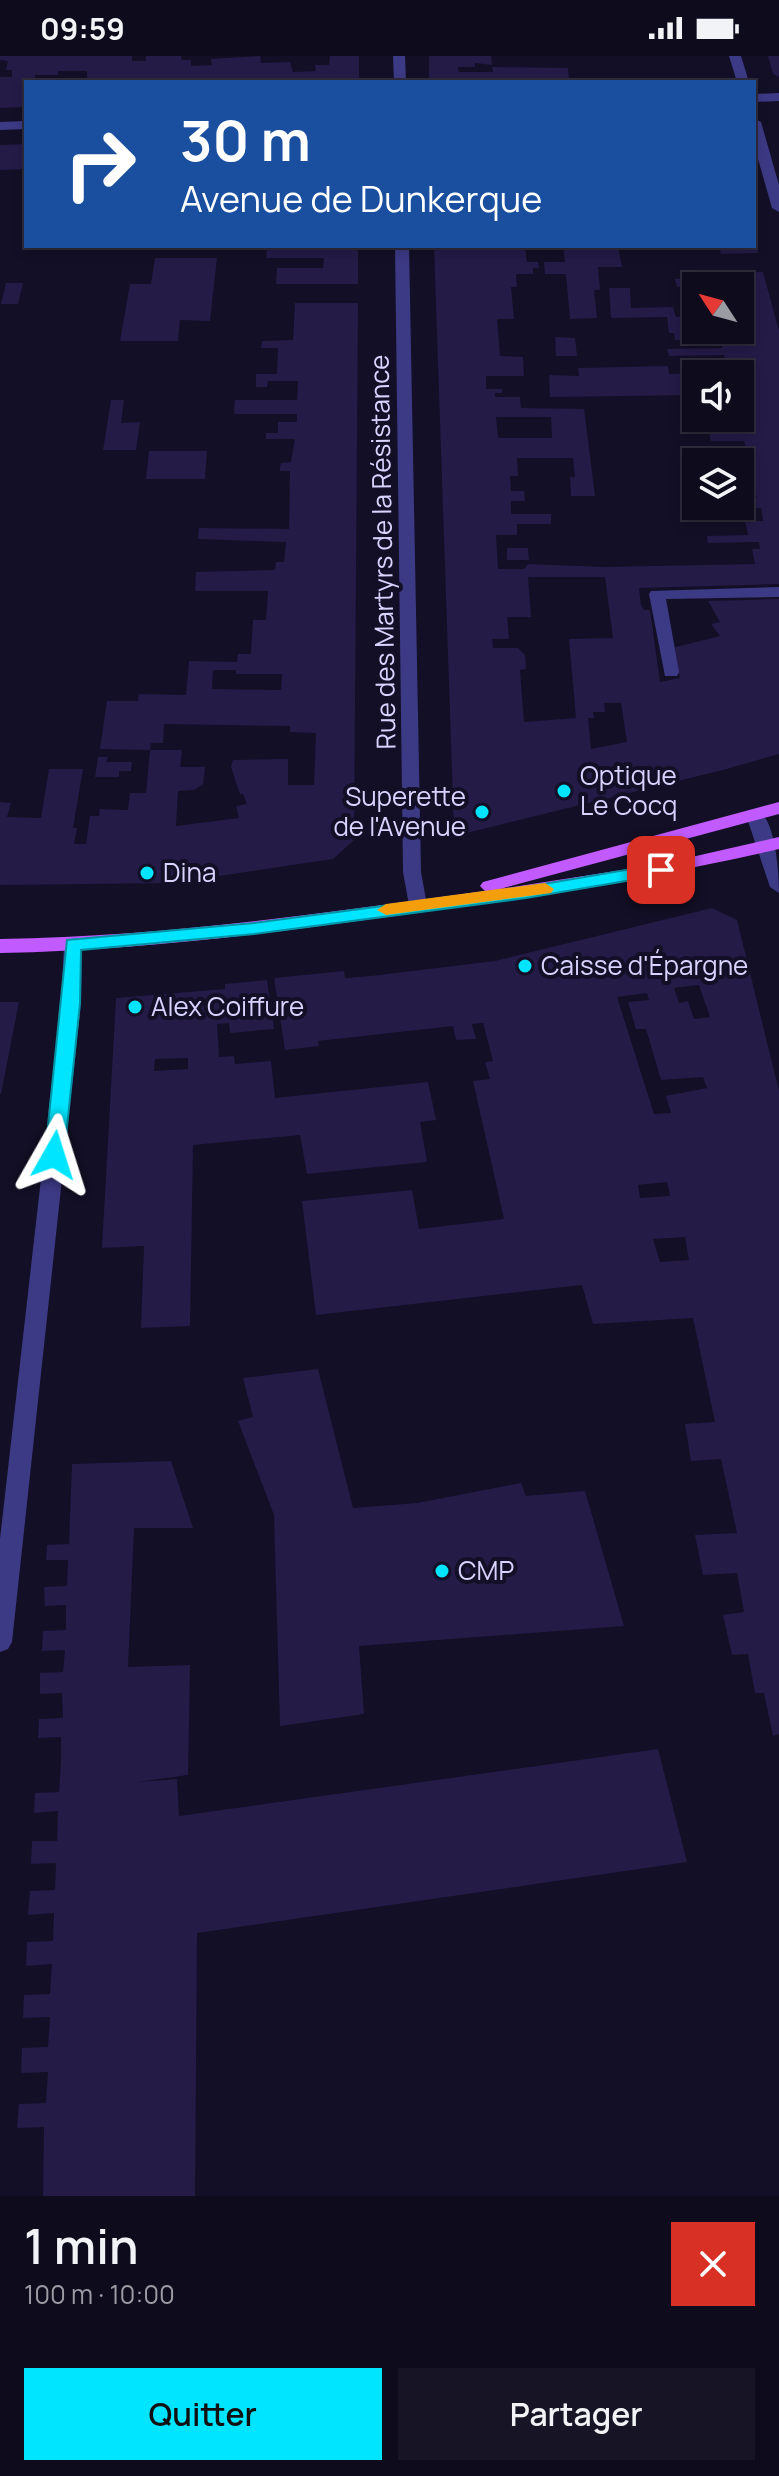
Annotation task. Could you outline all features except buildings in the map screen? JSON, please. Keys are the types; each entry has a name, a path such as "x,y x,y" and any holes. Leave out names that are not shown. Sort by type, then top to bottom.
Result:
{"main road":[{"path":"418,905 779,808"},
{"path":"0,946 73,945 254,929 526,892 661,870 772,844"}],"street":[{"path":"399,56 400,80"},
{"path":"735,56 742,80"},
{"path":"756,98 779,97"},
{"path":"0,126 24,125"},
{"path":"756,129 779,208"},
{"name":"Rue des Martyrs de la Résistance","path":"402,248 412,872 418,905"},
{"path":"671,672 657,594 779,592"},
{"path":"755,815 772,844 779,887"},
{"path":"0,1642 70,1018 73,945"}],"slow traffic":[{"path":"386,910 545,889"}],"place":[{"name":"Optique Le Cocq","path":"564,791"},
{"name":"Superette de l'Avenue","path":"482,812"},
{"name":"Dina","path":"147,873"},
{"name":"Caisse d'Épargne","path":"525,966"},
{"name":"Alex Coiffure","path":"135,1007"},
{"name":"CMP","path":"442,1571"}],"route":[{"path":"54,1155 71,1003 73,945 254,929 526,892 661,870"}]}
